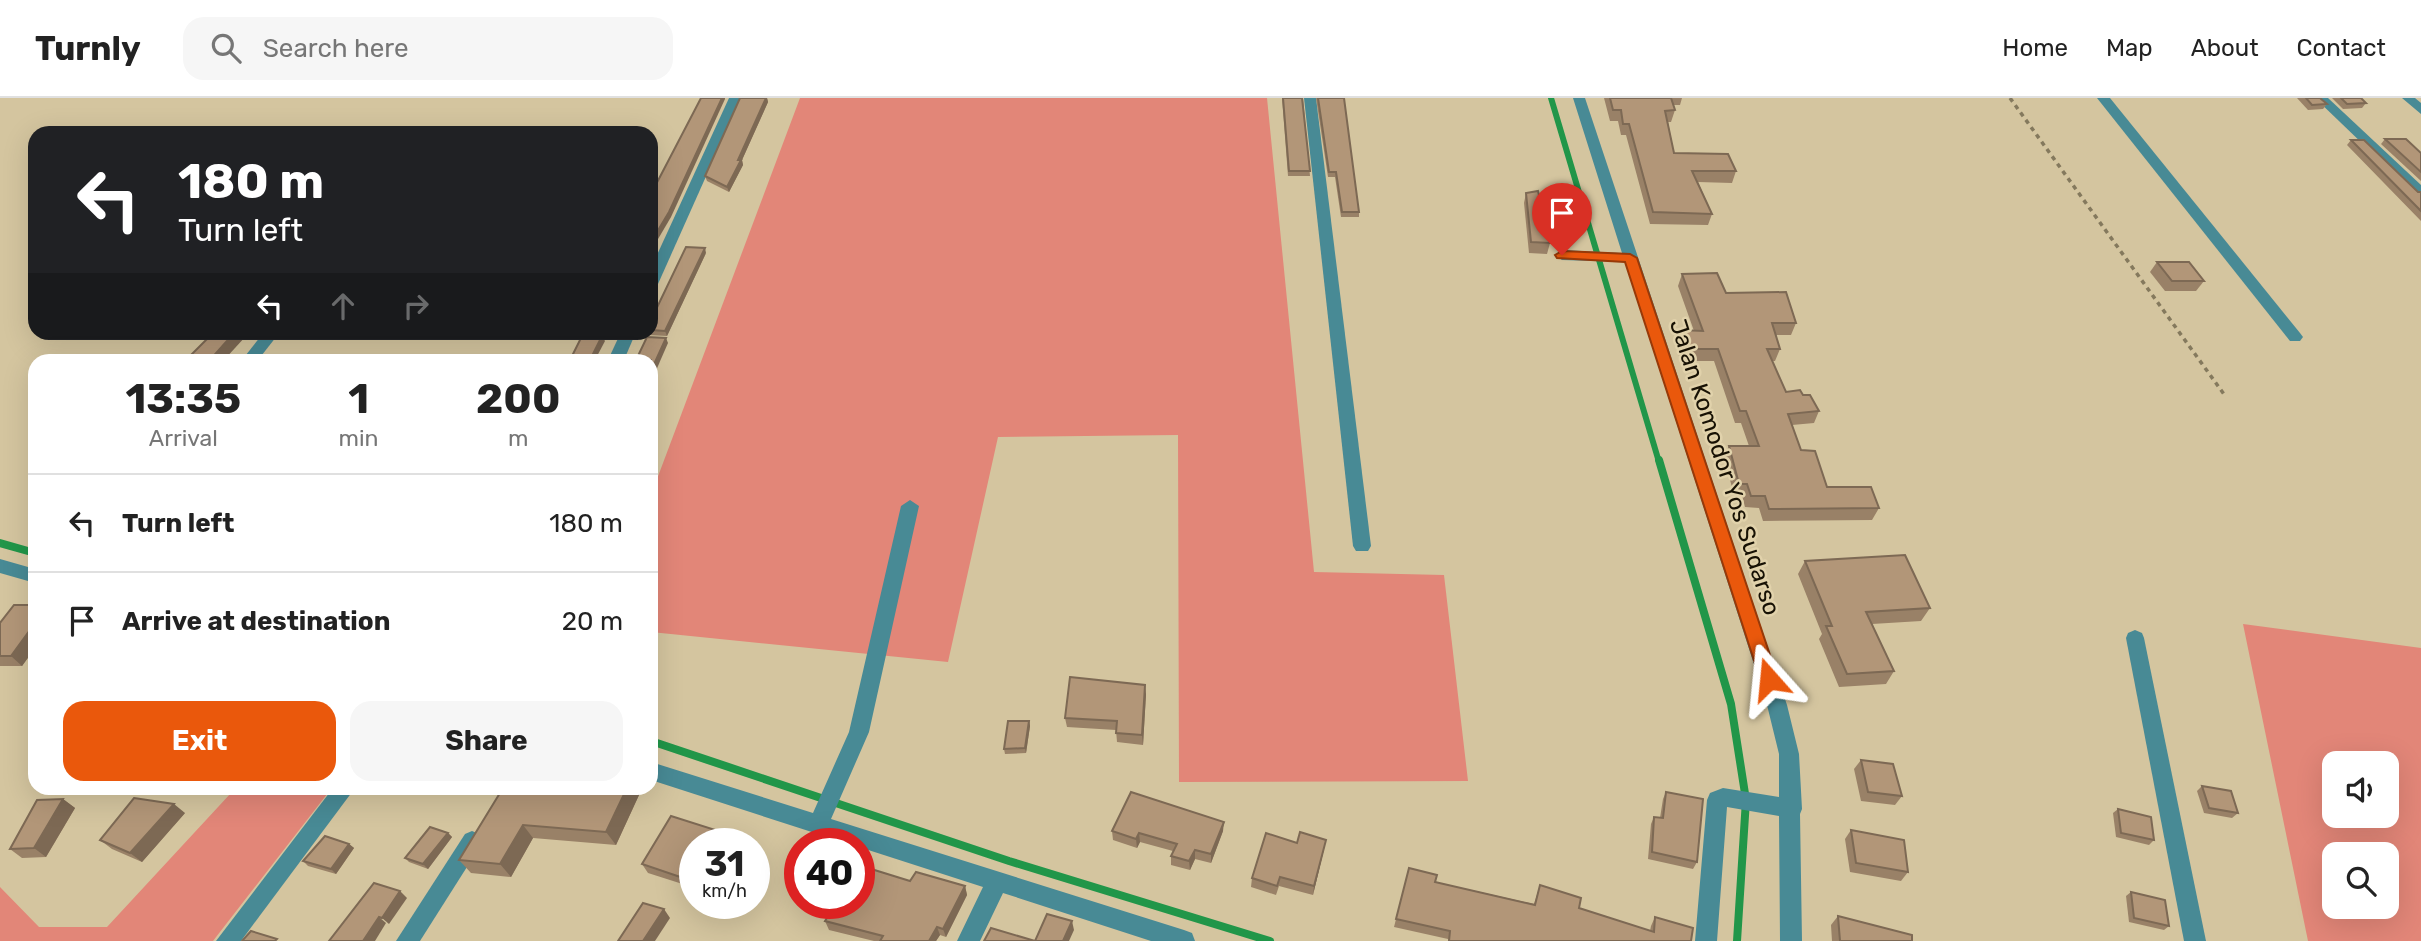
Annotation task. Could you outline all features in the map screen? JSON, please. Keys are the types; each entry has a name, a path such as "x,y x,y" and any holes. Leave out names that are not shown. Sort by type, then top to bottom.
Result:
{"street":[{"path":"658,268 735,98"},
{"path":"1310,98 1362,546"},
{"name":"Jalan Komodor Yos Sudarso","path":"1579,98 1777,705 1789,754 1792,809 1791,941"},
{"path":"2103,98 2295,337"},
{"path":"2321,98 2421,192"},
{"path":"2408,98 2421,110"},
{"path":"1562,255 1630,258"},
{"path":"255,354 266,340"},
{"path":"820,820 859,732 910,506"},
{"path":"0,566 28,574"},
{"path":"2135,638 2195,941"},
{"path":"658,773 820,820 997,882 1184,941"},
{"path":"227,941 340,795"},
{"path":"1706,941 1717,800 1728,798 1792,809"},
{"path":"407,941 486,820"},
{"path":"968,941 997,882"}],"path":[{"path":"2010,98 2226,397"}],"shaded area":[{"path":"800,98 1267,98 1314,572 1444,575 1468,781 1179,782 1178,435 998,437 948,662 658,633 658,476"},
{"path":"2243,624 2421,648 2421,941 2308,941"},
{"path":"229,795 326,795 213,941 0,941 0,887 39,927 107,927"}],"building":[{"path":"701,98 722,98 658,230 658,181"},
{"path":"740,98 766,98 727,187 705,176"},
{"path":"1283,98 1302,98 1310,171 1289,171"},
{"path":"1318,98 1344,98 1359,212 1342,212 1336,172 1329,172"},
{"path":"1610,98 1671,98 1675,110 1665,111 1674,153 1728,154 1736,171 1692,171 1712,214 1653,212 1629,124 1623,124 1621,110 1613,110"},
{"path":"2306,98 2320,98 2327,104 2312,105"},
{"path":"2341,98 2361,98 2366,103 2347,104"},
{"path":"2385,139 2406,139 2421,153 2421,172"},
{"path":"2351,140 2364,140 2421,192 2421,211"},
{"path":"1538,191 1550,243 1531,242 1526,193"},
{"path":"686,247 705,248 665,331 658,330 658,305"},
{"path":"2157,262 2189,262 2204,281 2172,281"},
{"path":"1717,273 1726,293 1786,292 1796,323 1772,323 1780,349 1767,349 1786,392 1800,390 1803,395 1810,395 1819,411 1788,414 1801,450 1815,451 1827,487 1871,487 1879,508 1769,509 1765,496 1751,496 1747,484 1739,484 1729,446 1759,446 1746,411 1740,411 1718,349 1685,349 1680,330 1703,331 1682,274"},
{"path":"666,338 658,356 639,354 646,340"},
{"path":"206,340 228,340 215,354 192,354"},
{"path":"580,340 600,340 593,354 573,354"},
{"path":"1905,555 1930,608 1866,612 1894,671 1847,674 1826,626 1832,626 1805,561"},
{"path":"14,605 28,605 28,633 11,656 0,656 0,623"},
{"path":"1070,677 1145,685 1142,735 1116,733 1117,721 1065,718"},
{"path":"1008,721 1029,721 1025,748 1004,749"},
{"path":"1861,760 1893,764 1902,796 1868,792"},
{"path":"2202,786 2231,791 2238,813 2209,808"},
{"path":"1131,792 1224,822 1211,854 1195,850 1189,861 1171,856 1177,844 1139,833 1136,839 1112,831"},
{"path":"1666,792 1703,799 1697,862 1652,852 1654,817 1663,818"},
{"path":"499,795 624,795 606,832 523,825 500,864 459,860"},
{"path":"134,798 174,804 130,853 100,840"},
{"path":"63,799 34,848 10,849 37,800"},
{"path":"2118,809 2151,817 2154,840 2121,833"},
{"path":"671,816 709,828 679,828 679,877 642,864"},
{"path":"430,827 448,833 423,864 405,858"},
{"path":"1851,830 1904,840 1908,872 1856,863"},
{"path":"1300,832 1326,840 1314,886 1280,877 1277,886 1252,878 1266,833 1297,843"},
{"path":"325,836 349,844 331,869 303,861"},
{"path":"1409,868 1437,875 1435,882 1535,905 1540,885 1581,898 1579,908 1654,932 1655,917 1693,928 1691,941 1449,941 1450,931 1396,919"},
{"path":"875,870 910,881 916,872 965,886 943,929 937,927 929,941 880,941 883,936 825,921 875,919"},
{"path":"374,883 400,891 382,918 379,917 363,941 329,941"},
{"path":"2131,892 2165,900 2169,926 2134,918"},
{"path":"643,903 664,909 643,941 618,941"},
{"path":"1047,914 1072,921 1063,941 1035,941"},
{"path":"1838,916 1912,935 1912,941 1840,941"},
{"path":"991,928 1035,941 984,941"},
{"path":"251,931 277,939 242,941"}],"waterway":[{"path":"1551,98 1659,462"},
{"path":"1659,460 1731,704 1746,800 1737,941"},
{"path":"0,543 28,551"},
{"path":"658,743 1009,861 1270,941"}],"route":[{"path":"1562,255 1630,258 1769,679"}]}
